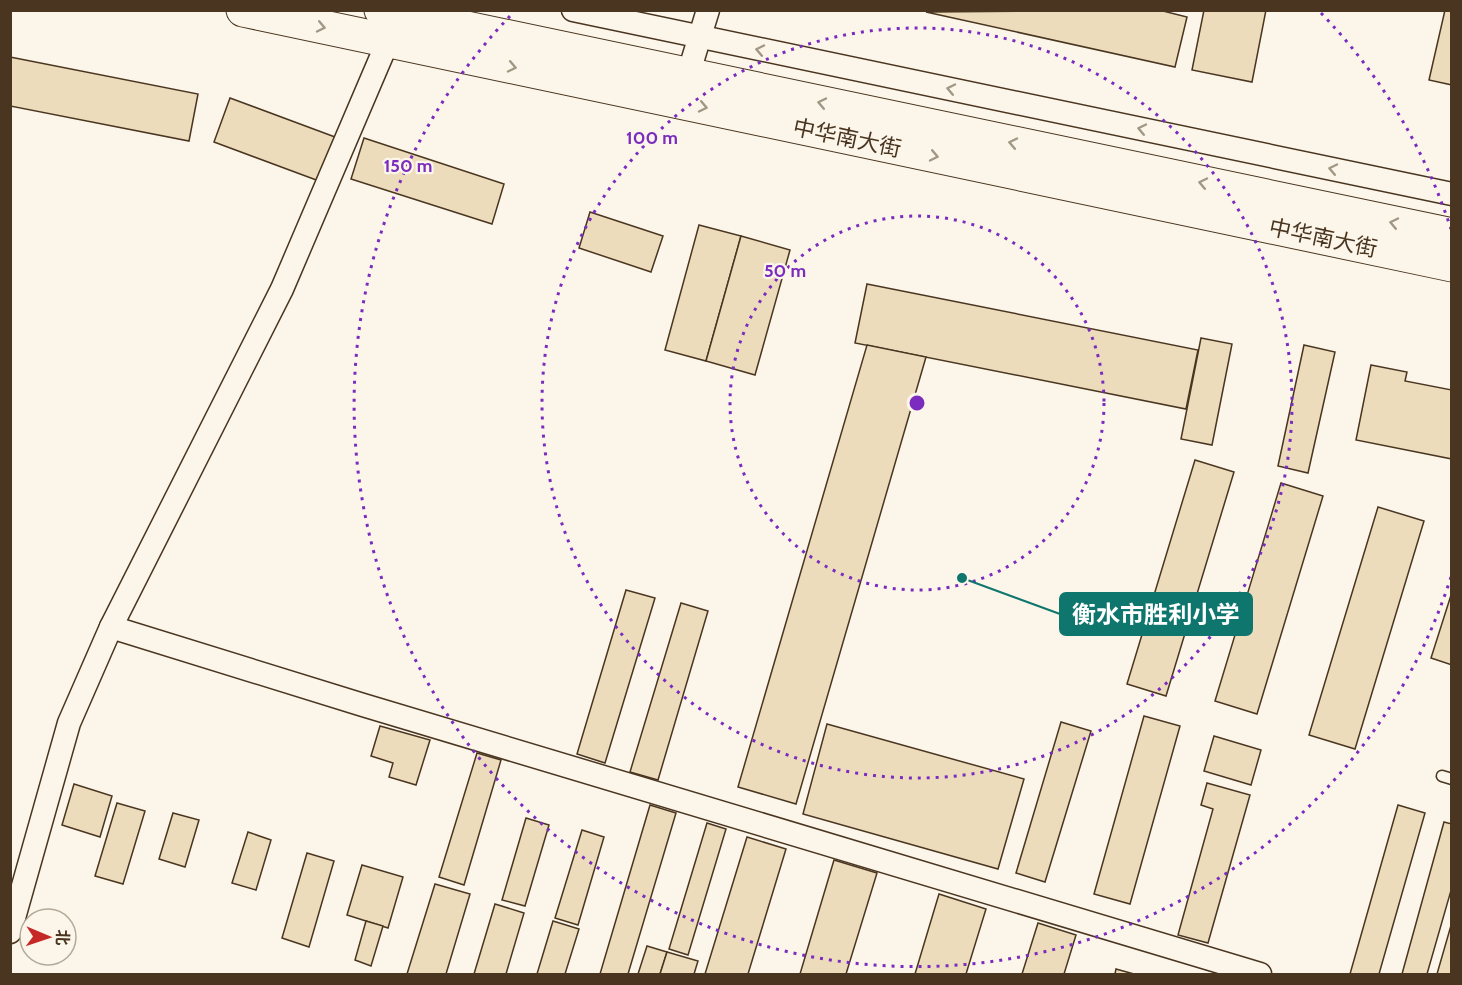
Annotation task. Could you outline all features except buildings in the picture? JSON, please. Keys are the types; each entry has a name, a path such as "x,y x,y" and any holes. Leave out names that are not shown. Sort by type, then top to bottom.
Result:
{"main road":[{"name":"中华南大街","path":"243,10 384,26 688,75 1452,235"},
{"name":"中华南大街","path":"384,26 1452,265"}],"street":[{"path":"573,10 1452,194"},
{"path":"688,75 708,10"},
{"path":"10,932 69,723 111,627 282,289 384,26"},
{"path":"111,627 1260,975"}],"place":[{"name":"衡水市胜利小学","path":"962,578"}]}
